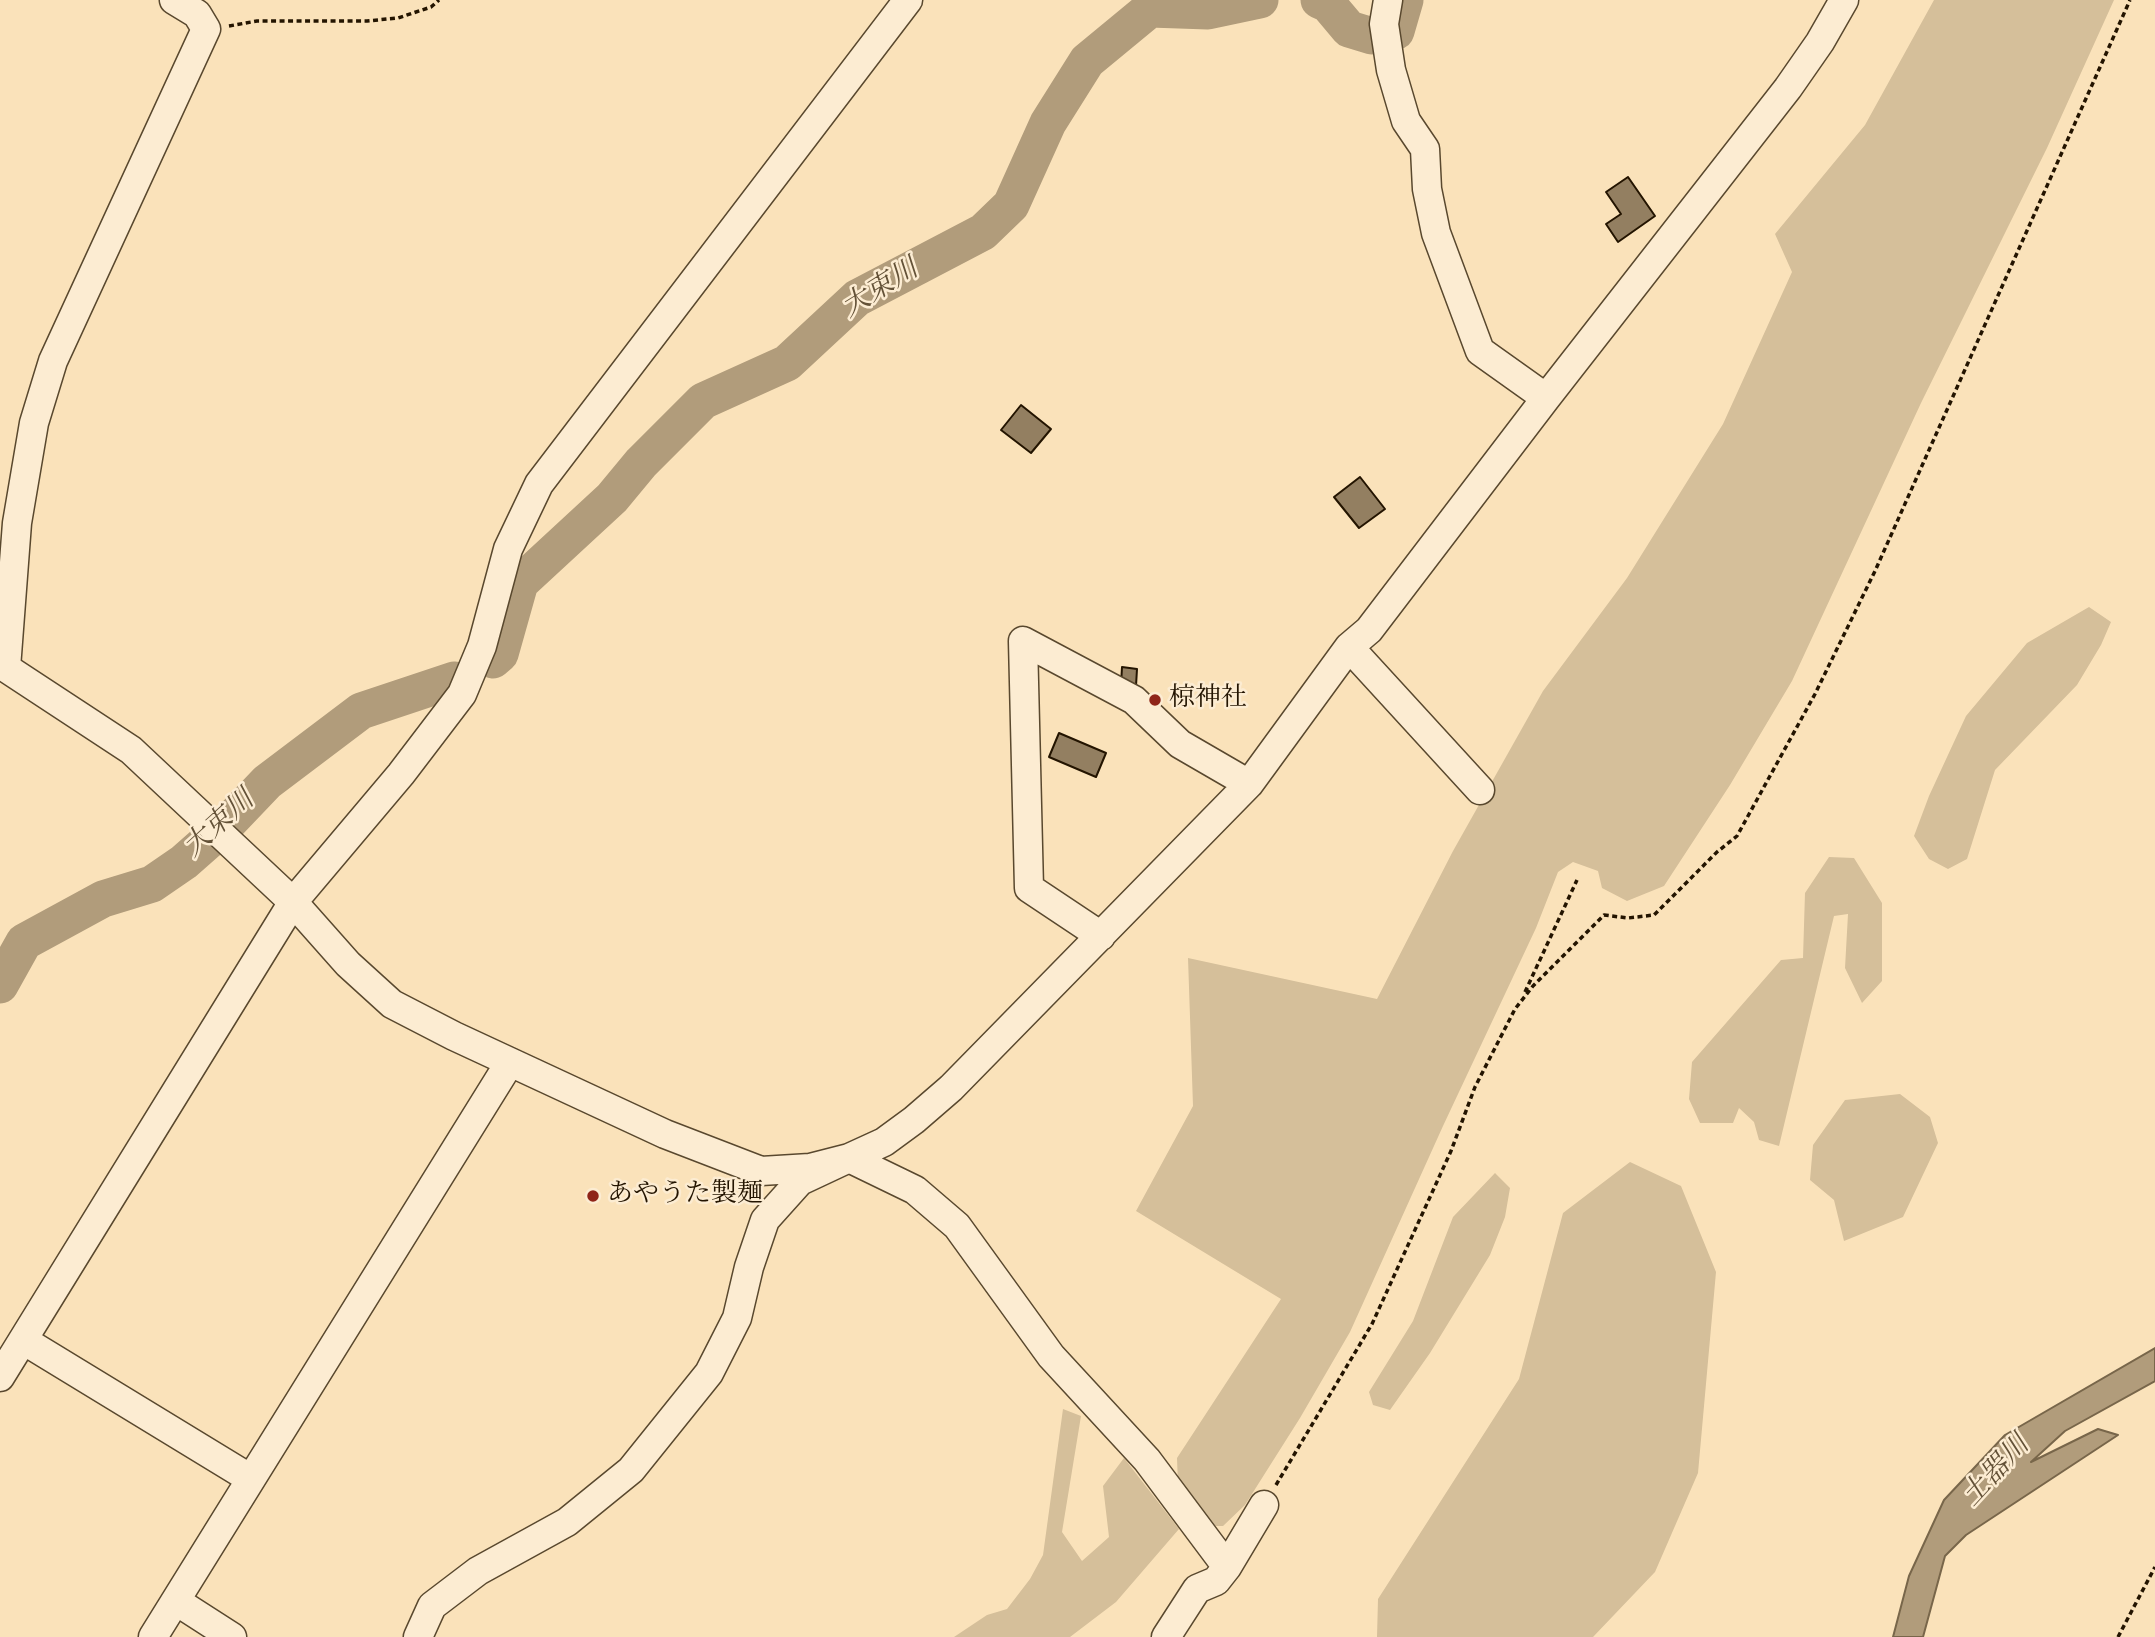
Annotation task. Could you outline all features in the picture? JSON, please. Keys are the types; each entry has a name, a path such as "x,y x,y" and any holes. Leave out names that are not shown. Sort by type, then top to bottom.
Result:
{"street":[{"path":"0,1377 293,902 401,774 462,694 482,646 508,549 539,484 908,0"},
{"path":"418,1637 432,1606 478,1571 567,1522 631,1470 709,1373 737,1318 748,1267 765,1220 800,1181 884,1142 951,1088 1249,784 1349,648 1369,630 1787,88 1820,42 1844,0"},
{"path":"195,11 53,361 34,423 17,523 3,666 131,750 293,902 348,964 392,1004 454,1037 665,1134 761,1171 810,1168 849,1158 915,1190 957,1226 1051,1356 1147,1460 1227,1567"},
{"path":"1386,21 1391,70 1406,121 1425,149 1427,189 1436,233 1480,351 1546,398"},
{"path":"1101,936 1030,888 1023,640 1134,700 1180,744 1249,784"},
{"path":"1349,648 1480,790"},
{"path":"153,1637 510,1062"},
{"path":"23,1340 251,1479"},
{"path":"1166,1637 1197,1589 1216,1581 1227,1567 1264,1505"},
{"path":"176,1601 232,1637"}],"path":[{"path":"195,11 257,21 366,20 398,18 430,7 439,0"},
{"path":"1264,1505 1372,1324 1451,1150 1475,1087 1515,1009 1566,951 1604,915 1628,918 1654,915 1717,852 1737,836 1815,694 1875,571 2130,0"},
{"path":"1521,1001 1577,880"},
{"path":"2118,1637 2155,1567"}],"shaded area":[{"path":"1934,0 2114,0 2047,148 1921,403 1792,681 1730,785 1664,886 1627,901 1602,888 1598,871 1573,862 1558,872 1536,928 1350,1332 1245,1505 1223,1526 1207,1526 1178,1485 1177,1458 1281,1299 1136,1211 1193,1106 1188,958 1377,999 1453,851 1543,691 1627,578 1723,424 1792,272 1775,234 1865,125"},
{"path":"2089,607 2111,622 2101,645 2077,685 1995,770 1967,859 1948,869 1929,859 1914,836 1929,796 1966,716 2027,643"},
{"path":"1829,857 1854,858 1882,903 1882,981 1862,1003 1845,968 1848,914 1834,916 1779,1146 1759,1140 1754,1122 1739,1108 1733,1123 1700,1123 1689,1099 1692,1062 1781,960 1803,958 1805,893"},
{"path":"1900,1094 1930,1117 1938,1143 1903,1217 1844,1241 1834,1200 1810,1180 1813,1145 1845,1100"},
{"path":"1630,1162 1681,1186 1716,1272 1698,1473 1655,1572 1593,1637 1377,1637 1378,1599 1519,1379 1563,1213"},
{"path":"1495,1173 1510,1188 1505,1217 1490,1255 1430,1353 1390,1410 1373,1405 1369,1392 1413,1321 1453,1217"},
{"path":"1063,1409 1081,1416 1062,1532 1082,1561 1109,1537 1103,1486 1124,1458 1179,1529 1116,1602 1070,1637 954,1637 987,1615 1007,1609 1030,1579 1043,1555"}],"water":[{"name":"土器川","path":"2155,1348 2155,1381 2065,1431 2031,1462 2098,1429 2118,1435 1966,1535 1945,1556 1923,1637 1893,1637 1909,1576 1944,1500 2005,1435"}],"building":[{"path":"1628,177 1655,216 1618,242 1606,224 1621,214 1606,192"},
{"path":"1021,405 1051,429 1031,453 1001,430"},
{"path":"1360,477 1385,509 1359,528 1334,497"},
{"path":"1122,667 1137,669 1136,686 1121,685"},
{"path":"1059,733 1106,753 1096,777 1049,757"}],"waterway":[{"name":"大束川","path":"493,660 500,654 520,583 612,498 641,463 703,401 787,363 857,298 983,232 1011,205 1048,123 1087,61 1150,9 1208,11 1260,0"},
{"name":"大束川","path":"1319,0 1328,4 1349,29 1372,36 1396,31 1405,0"},
{"name":"大束川","path":"0,985 24,942 103,899 152,884 184,862 226,825 267,782 361,711 454,680"}],"place":[{"name":"椋神社","path":"1155,700"},
{"name":"あやうた製麺","path":"593,1196"}]}
